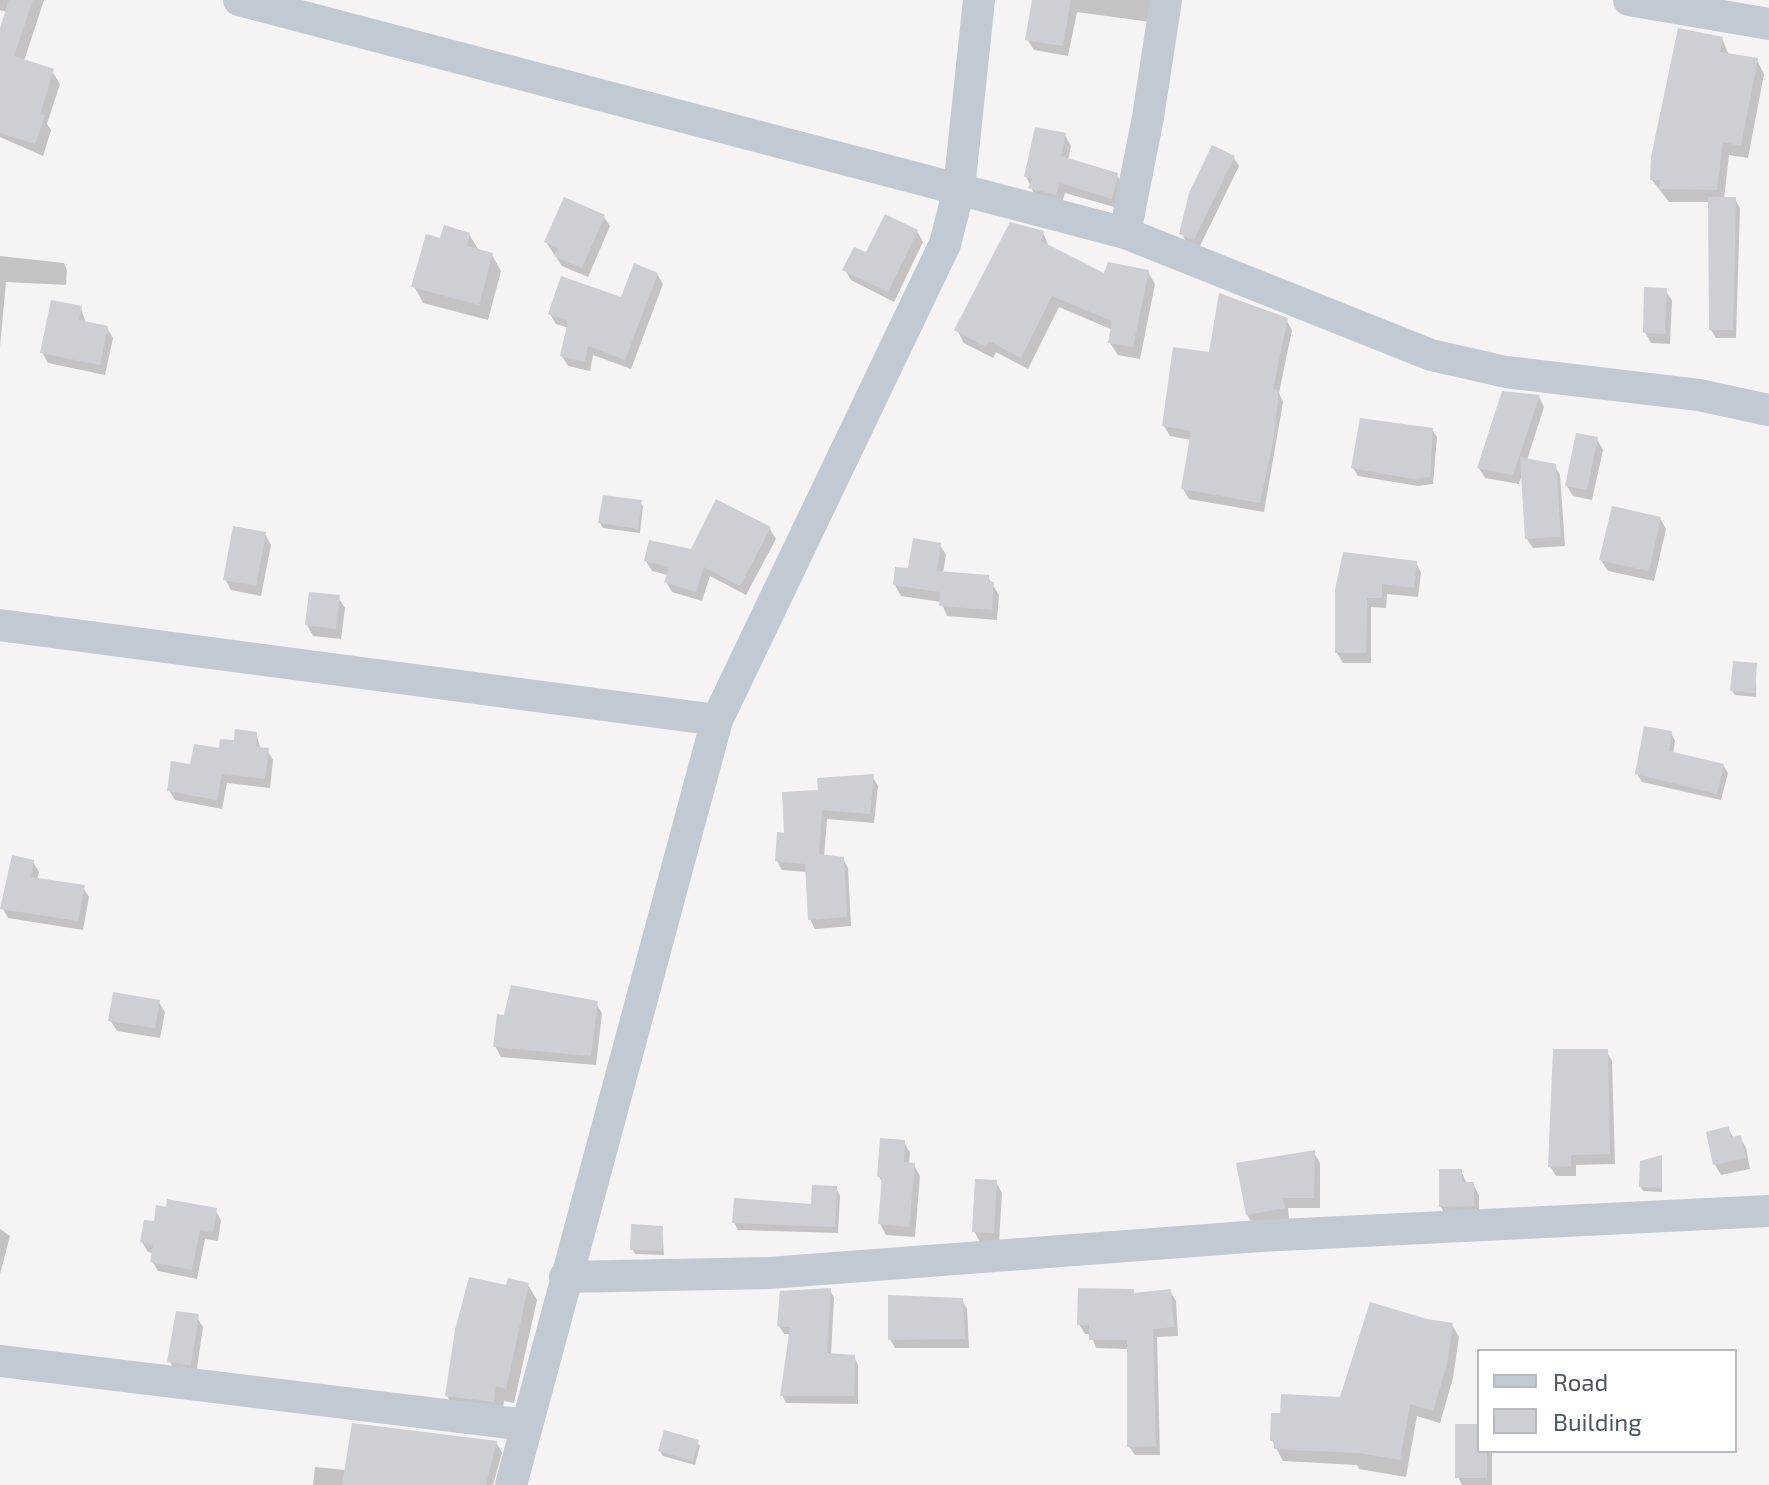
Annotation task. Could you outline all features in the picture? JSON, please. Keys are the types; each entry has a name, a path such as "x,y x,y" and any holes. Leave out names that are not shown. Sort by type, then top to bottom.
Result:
{"street":[{"path":"239,0 1125,233 1431,355 1506,372 1699,395 1769,410"},
{"path":"511,1485 717,720 945,244 959,189 979,0"},
{"path":"1125,233 1148,117 1166,0"},
{"path":"1629,0 1769,24"},
{"path":"0,625 717,720"},
{"path":"565,1277 769,1273 1260,1236 1769,1211"},
{"path":"0,1361 526,1425"}],"building":[{"path":"9,0 33,0 14,56 54,69 40,114 45,115 35,144 0,133 0,28"},
{"path":"1032,0 1071,0 1063,46 1025,40"},
{"path":"1678,28 1723,37 1720,52 1758,58 1741,146 1723,142 1717,190 1659,189 1660,180 1650,180 1651,157"},
{"path":"1035,127 1066,133 1061,156 1118,173 1112,199 1060,183 1056,195 1028,188 1033,178 1024,177"},
{"path":"1212,145 1235,156 1194,240 1179,234 1189,193"},
{"path":"564,197 605,215 582,268 554,256 558,248 544,242"},
{"path":"1708,197 1736,197 1733,330 1709,330"},
{"path":"885,214 918,230 888,292 842,270 854,247 866,252"},
{"path":"1010,222 1044,231 1041,241 1104,273 1108,262 1149,270 1133,347 1108,343 1112,321 1052,296 1021,358 989,341 986,347 954,330"},
{"path":"444,225 470,233 467,246 493,253 479,305 411,287 426,234 440,238"},
{"path":"634,263 658,273 625,360 588,346 585,362 560,356 568,321 548,314 561,276 621,297"},
{"path":"1644,287 1667,288 1665,334 1643,333"},
{"path":"1219,293 1288,318 1273,389 1279,390 1274,437 1260,503 1181,489 1191,431 1162,426 1173,347 1209,352"},
{"path":"51,300 82,306 79,320 108,326 100,365 40,353"},
{"path":"1502,391 1540,395 1513,475 1477,468"},
{"path":"1360,418 1433,428 1430,477 1413,479 1351,468"},
{"path":"1576,433 1598,437 1587,490 1565,486"},
{"path":"1520,457 1556,464 1561,537 1525,539"},
{"path":"603,495 642,500 638,529 598,523"},
{"path":"716,499 771,527 740,586 704,567 696,592 664,582 669,567 644,561 649,540 691,549"},
{"path":"1612,506 1661,517 1649,571 1599,560"},
{"path":"233,526 266,532 256,586 223,580"},
{"path":"913,538 941,543 937,571 989,575 989,581 994,582 992,610 939,606 940,592 893,585 895,567 908,568"},
{"path":"1343,552 1417,561 1414,588 1382,584 1382,598 1367,598 1366,653 1335,653 1335,590"},
{"path":"309,592 340,595 336,629 305,625"},
{"path":"1733,661 1757,663 1755,693 1730,691"},
{"path":"1644,726 1672,731 1669,751 1724,764 1717,794 1635,774"},
{"path":"235,729 257,732 256,747 269,748 265,779 222,774 217,800 167,791 171,761 190,764 194,744 219,748 220,739 234,740"},
{"path":"874,774 870,814 822,810 819,854 844,857 847,917 808,920 805,864 775,861 777,832 784,833 782,792 818,790 817,778"},
{"path":"12,855 34,860 31,877 85,885 78,921 0,909"},
{"path":"511,985 598,1001 591,1056 493,1047 497,1014 504,1015"},
{"path":"113,992 160,1000 155,1028 108,1021"},
{"path":"1553,1049 1608,1049 1610,1154 1571,1155 1571,1166 1548,1167"},
{"path":"1729,1126 1731,1137 1741,1135 1746,1158 1713,1165 1706,1132"},
{"path":"880,1138 905,1140 904,1162 915,1163 909,1227 878,1224 882,1177 877,1177"},
{"path":"1315,1150 1314,1198 1283,1198 1285,1208 1246,1215 1236,1163"},
{"path":"1662,1155 1661,1188 1639,1187 1640,1161"},
{"path":"1439,1169 1462,1169 1462,1182 1474,1182 1474,1206 1439,1207"},
{"path":"975,1179 997,1180 994,1233 972,1232"},
{"path":"812,1185 837,1186 835,1227 732,1223 734,1198 811,1204"},
{"path":"167,1199 217,1208 213,1232 200,1230 192,1270 150,1262 153,1245 140,1242 144,1220 154,1221 156,1205 166,1207"},
{"path":"631,1224 663,1226 662,1251 630,1250"},
{"path":"469,1277 506,1285 508,1278 529,1283 506,1389 496,1386 494,1402 445,1396 455,1330"},
{"path":"831,1288 827,1353 855,1355 854,1396 780,1396 790,1327 777,1326 780,1291"},
{"path":"1078,1288 1134,1289 1134,1293 1171,1289 1174,1327 1153,1329 1156,1446 1127,1447 1127,1340 1089,1340 1089,1325 1077,1325"},
{"path":"888,1295 963,1298 965,1339 888,1340"},
{"path":"1370,1302 1427,1319 1453,1323 1447,1364 1433,1411 1410,1404 1400,1460 1359,1453 1274,1449 1274,1441 1270,1441 1271,1413 1280,1413 1281,1394 1340,1397"},
{"path":"176,1311 199,1314 191,1365 167,1362"},
{"path":"352,1423 497,1441 486,1485 342,1485"},
{"path":"1455,1424 1477,1424 1477,1453 1487,1453 1487,1478 1455,1478"},
{"path":"664,1430 699,1440 693,1461 658,1451"}]}
